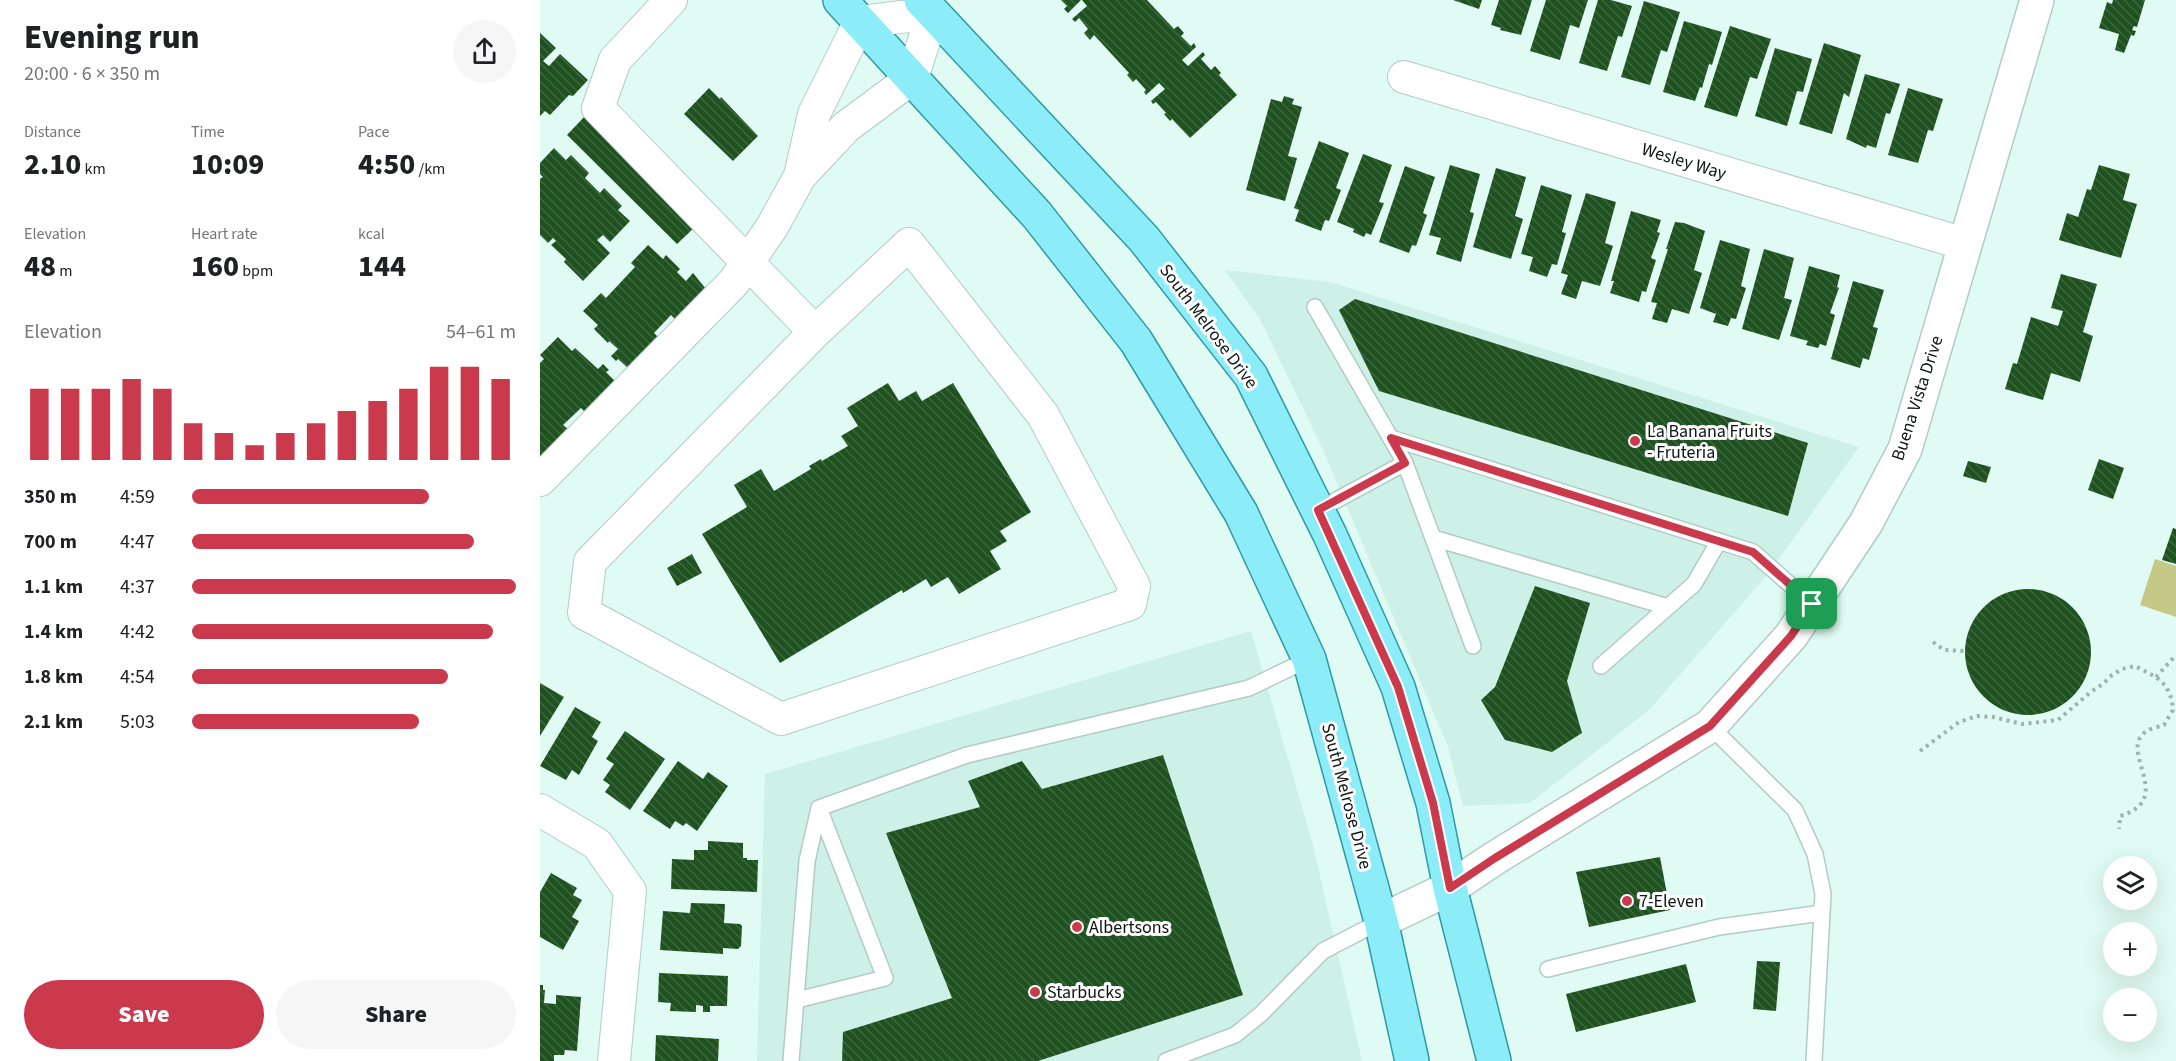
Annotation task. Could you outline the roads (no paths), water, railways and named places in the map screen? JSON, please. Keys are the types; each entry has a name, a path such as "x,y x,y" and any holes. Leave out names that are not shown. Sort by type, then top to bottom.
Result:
{"main road":[{"name":"South Melrose Drive","path":"932,4 1144,239 1251,376 1318,510 1398,687 1433,803 1450,888 1494,1061"},
{"name":"South Melrose Drive","path":"850,11 1037,214 1136,341 1240,513 1309,659 1381,921 1412,1061"}],"street":[{"path":"671,0 615,60 598,108 815,332"},
{"name":"Buena Vista Drive","path":"1381,921 1450,888 1710,726 1791,636 1866,523 1905,449 2037,0"},
{"path":"540,480 734,282 772,226 800,176 846,127 912,78 932,4 850,11 814,114 800,176"},
{"name":"Wesley Way","path":"1404,77 1965,244"},
{"path":"909,244 1043,416 1134,586 1130,604 781,719 584,613 590,562 815,332 909,244"},
{"path":"540,810 597,844 630,891 614,1061"}],"lane":[{"path":"1315,307 1405,463 1473,646"},
{"path":"1391,438 1753,552 1812,604"},
{"path":"1318,510 1405,463"},
{"path":"1433,538 1668,607"},
{"path":"1600,666 1694,584 1719,542"},
{"path":"819,808 967,755 1249,688 1309,659"},
{"path":"1710,726 1795,810 1815,854 1823,894 1814,1061"},
{"path":"791,1061 807,861 819,808"},
{"path":"797,1000 885,978 819,808"},
{"path":"1548,969 1719,927 1822,913"},
{"path":"1166,1061 1235,1035 1261,1014 1323,951 1381,921"}],"place":[{"name":"La Banana Fruits - Fruteria","path":"1635,441"},
{"name":"7-Eleven","path":"1627,901"},
{"name":"Albertsons","path":"1077,927"},
{"name":"Starbucks","path":"1035,992"}]}
